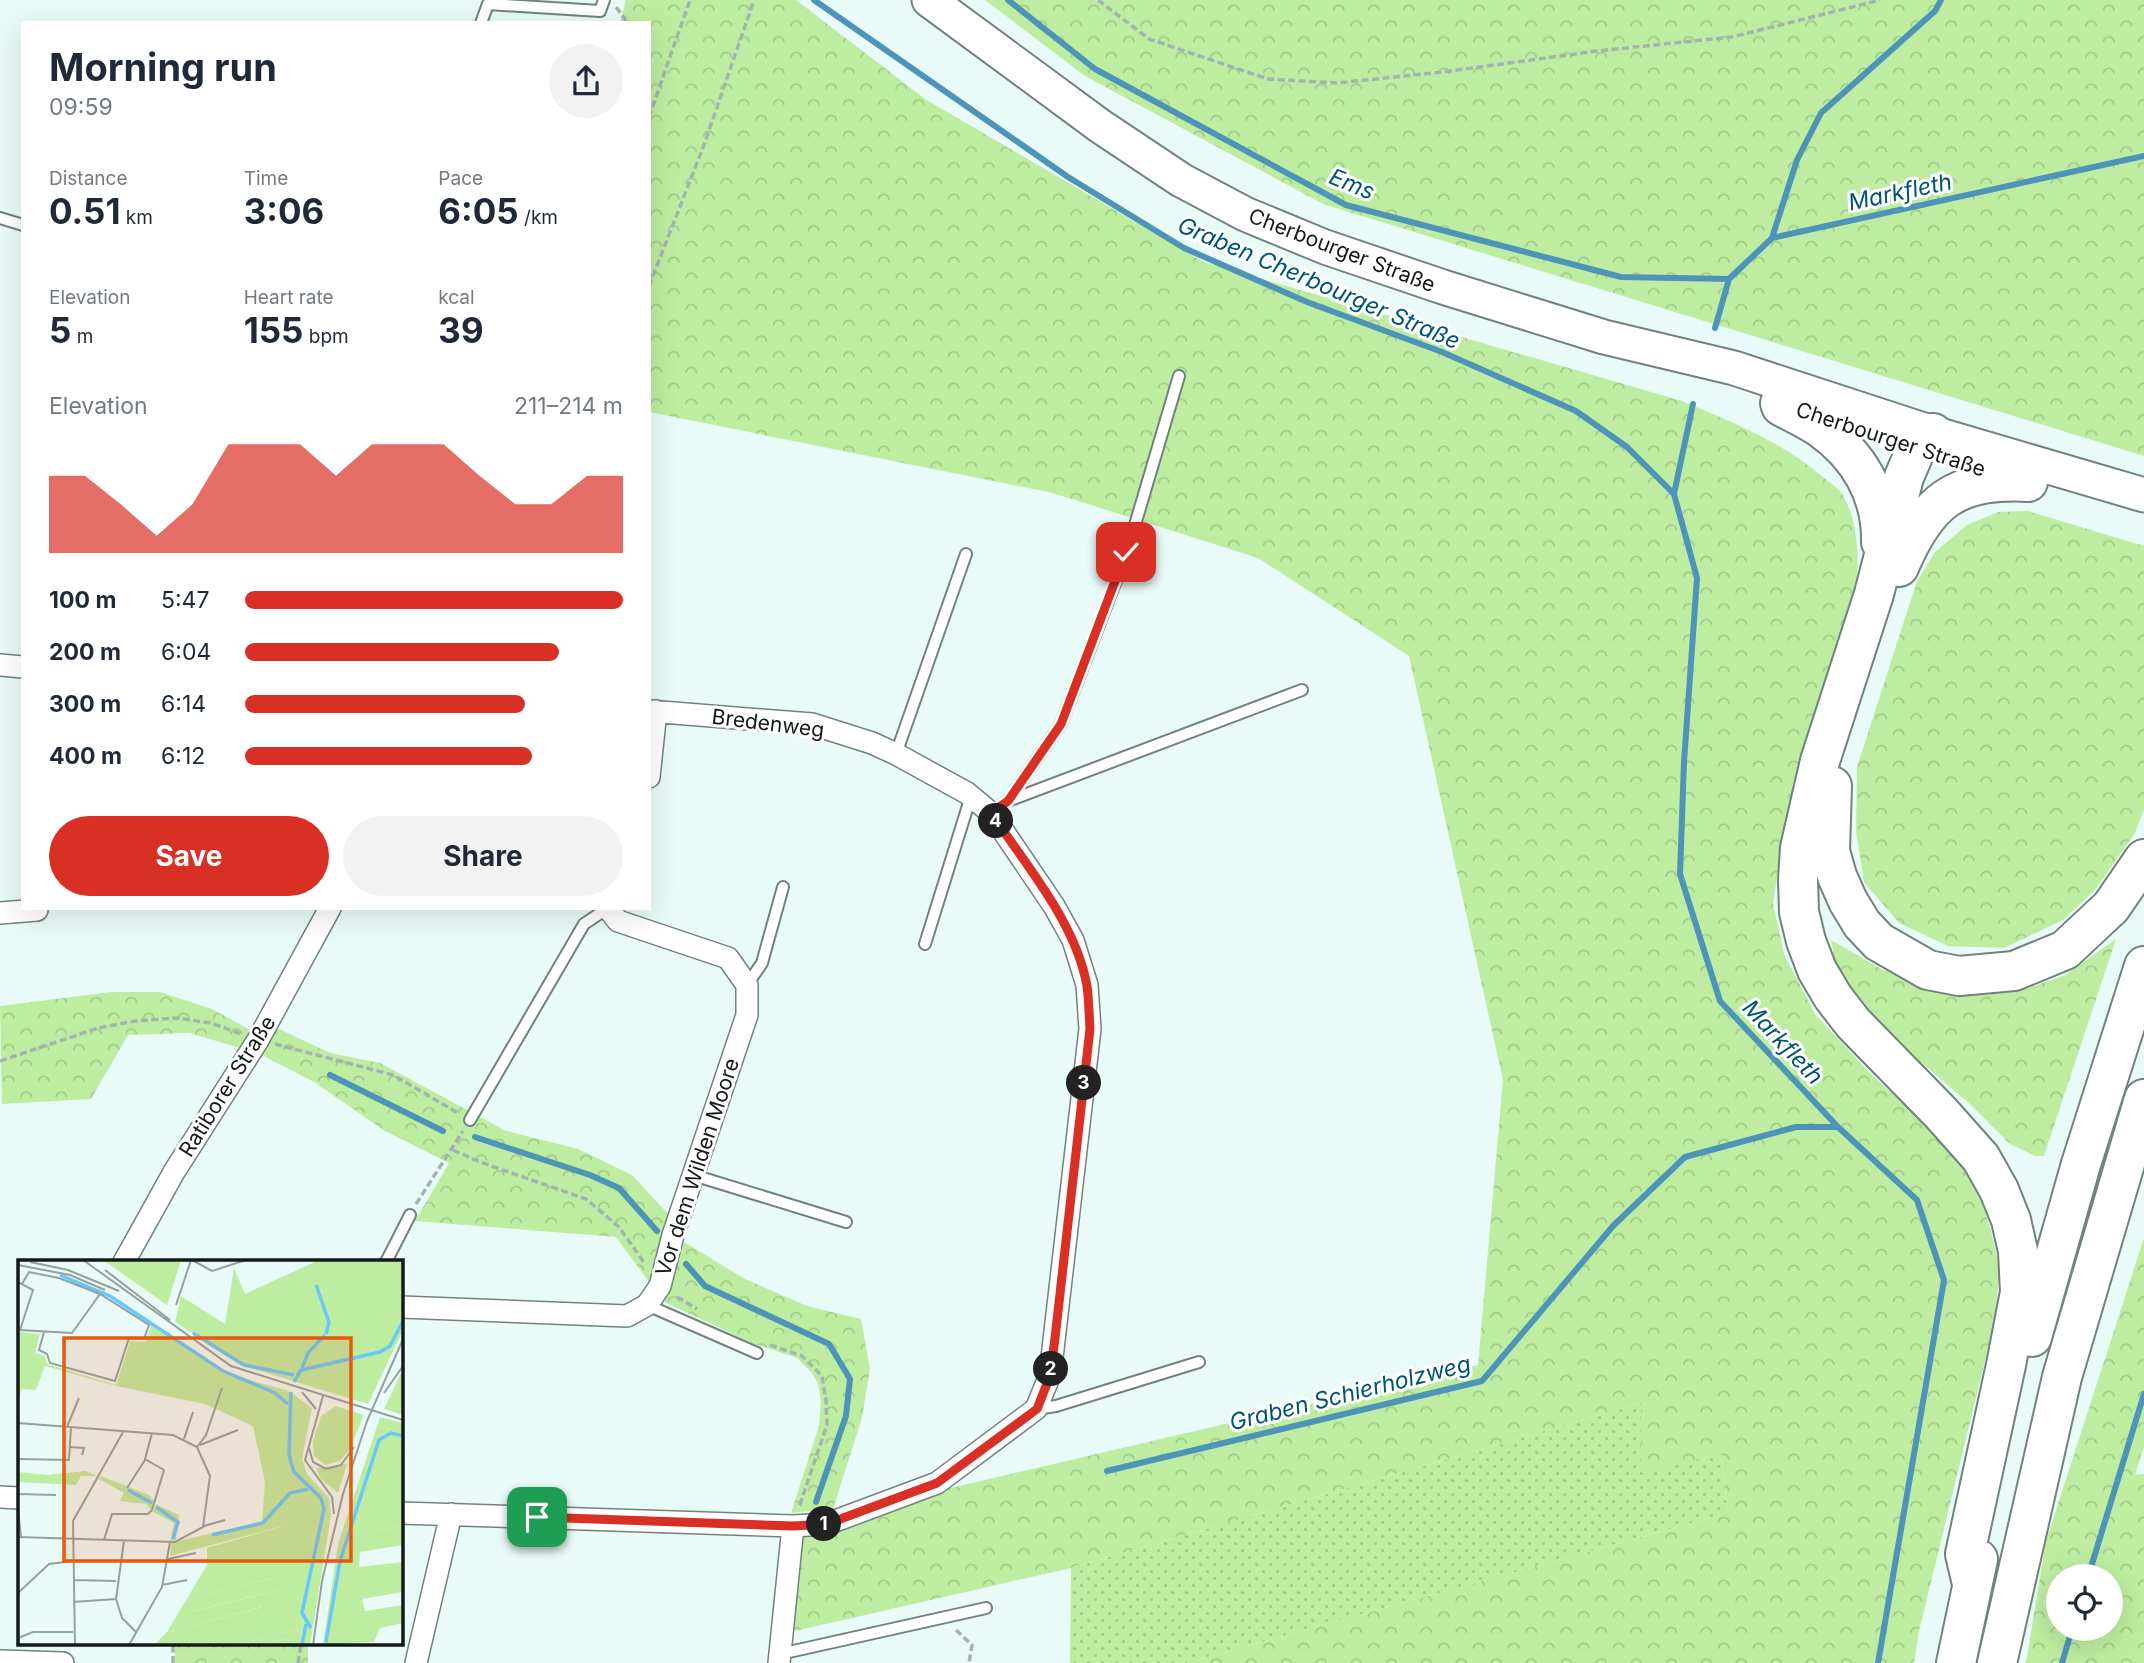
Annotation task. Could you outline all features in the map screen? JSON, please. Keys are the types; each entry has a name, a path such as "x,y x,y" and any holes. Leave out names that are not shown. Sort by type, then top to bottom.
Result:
{"highway":[{"path":"1780,403 1819,427 1858,463 1878,506 1886,580"},
{"path":"1928,446 1904,477 1886,580 1832,779 1830,852 1837,876 1862,924 1879,942 1928,971 1959,976 2014,971 2065,950 2110,907 2144,859"},
{"path":"1972,1584 1965,1554 2020,1292 2018,1251 2011,1220 1999,1190 1981,1158 1853,1023 1833,997 1817,970 1806,941 1799,912 1798,880 1803,835 1820,761 1886,580 1911,538 1945,499 1963,489 2001,480 2028,482"},
{"path":"1956,1663 2026,1357 2081,1164 2144,966"},
{"path":"1997,1663 2062,1377 2144,1098"}],"main road":[{"name":"Cherbourger Straße","path":"929,0 1100,126 1181,180 1245,214 1325,247 1619,344 1676,368 1780,403 1928,446 2144,495"},
{"name":"Cherbourger Straße","path":"1619,344 1734,368 1928,446 2028,482 2087,498 2144,505"},
{"name":"Cherbourger Straße","path":"1619,344 1739,358 2144,478"}],"street":[{"path":"0,665 21,667"},
{"name":"Bredenweg","path":"653,711 812,724 872,743 896,754 971,796 991,813 1054,906 1073,940 1087,985 1090,1029 1050,1376 1037,1409"},
{"path":"651,744 653,711"},
{"path":"0,913 37,910"},
{"name":"Ratiborer Straße","path":"125,1260 174,1172 258,1040 329,910"},
{"path":"610,910 618,921 727,958 747,985"},
{"name":"Vor dem Wilden Moore","path":"647,1305 660,1286 673,1235 747,1015 747,985"},
{"path":"402,1307 627,1316 647,1305"},
{"path":"402,1513 793,1526 827,1524 937,1483 1037,1409"},
{"path":"0,1497 18,1498"},
{"path":"416,1663 451,1514"},
{"path":"779,1659 793,1526"},
{"path":"0,1661 64,1663"}],"lane":[{"path":"482,21 488,4 600,11 604,0"},
{"path":"0,218 21,224"},
{"path":"1008,801 1061,724 1126,552 1179,376"},
{"path":"896,754 966,554"},
{"path":"991,813 1008,801 1302,690"},
{"path":"925,944 971,796"},
{"path":"747,985 762,963 783,887"},
{"path":"470,1120 584,924 605,910"},
{"path":"693,1175 846,1222"},
{"path":"387,1260 410,1214"},
{"path":"647,1305 757,1353"},
{"path":"1037,1409 1056,1406 1199,1362"},
{"path":"779,1659 986,1608"}],"path":[{"path":"610,0 625,21"},
{"path":"651,111 690,0"},
{"path":"651,280 704,145 754,0"},
{"path":"1098,0 1149,39 1268,79 1337,83 1732,37 1880,0"},
{"path":"0,1061 98,1028 177,1017 211,1023 258,1040 393,1075 470,1120 410,1214"},
{"path":"943,1617 972,1645 969,1663"}],"green space":[{"path":"626,0 796,0 925,99 1204,262 1682,401 1774,443 1808,465 1841,492 1851,512 1856,535 1857,582 1786,822 1773,903 1784,954 1815,1014 1872,1075 1926,1125 1960,1163 1981,1197 2000,1269 1994,1324 1919,1631 1914,1663 1186,1663 1728,1513 1721,1454 1641,1473 1641,1403 1071,1568 791,1632 800,1530 938,1491 1478,1365 1503,1080 1409,656 1258,558 1053,493 651,412 651,21 621,21"},
{"path":"985,0 2144,0 2144,456 1323,204 1085,76"},
{"path":"2028,511 2144,546 2144,810 2135,833 2095,890 2063,920 2004,948 1948,946 1899,923 1864,882 1856,831 1857,767 1917,581 1935,552 1967,525 1998,512"},
{"path":"2116,939 2044,1156 2035,1156 2010,1144 1971,1105 1916,1058 1873,1014 1837,970 1831,940 1883,970 1927,984 1974,990 2026,989 2065,975"},
{"path":"111,992 160,992 212,1009 254,1032 244,1049 189,1033 128,1035 91,1099 2,1104 0,1006"},
{"path":"277,1028 330,1053 380,1063 506,1131 578,1149 632,1175 669,1215 649,1282 616,1237 415,1221 449,1163 385,1131 314,1082 260,1054"},
{"path":"2144,1238 2144,1446 2135,1475 2144,1474 2144,1663 2026,1663 2046,1541"},
{"path":"684,1242 745,1279 807,1306 861,1319 870,1369 862,1418 833,1509 791,1513 819,1426 821,1401 818,1383 797,1358 752,1343 664,1302"},
{"path":"1641,1403 1721,1454 1728,1513 1186,1663 1070,1663 1071,1568"},
{"path":"175,1646 308,1646 308,1663 175,1663"}],"waterway":[{"name":"Graben Cherbourger Straße","path":"814,0 1068,177 1184,248 1307,302 1442,352 1576,411 1627,447 1674,494"},
{"name":"Ems","path":"1008,0 1095,69 1346,205 1621,277 1729,279"},
{"path":"1772,238 1797,160 1821,113 1935,11 1941,0"},
{"name":"Markfleth","path":"1715,328 1729,279 1772,238 2144,156"},
{"name":"Markfleth","path":"1693,404 1674,494 1697,578 1684,762 1680,874 1720,1001 1838,1127 1917,1200 1944,1280 1878,1663"},
{"name":"Graben Schierholzweg","path":"330,1075 443,1131"},
{"name":"Graben Schierholzweg","path":"1107,1471 1482,1381 1613,1226 1685,1157 1796,1127 1838,1127"},
{"name":"Graben Schierholzweg","path":"475,1137 590,1175 619,1188 657,1231"},
{"name":"Graben Schierholzweg","path":"686,1264 705,1286 829,1344 850,1379 846,1416 816,1502"},
{"path":"2092,1564 2144,1394"},
{"path":"2062,1663 2068,1641"}],"route":[{"path":"537,1517 793,1526 827,1524 937,1483 1037,1409 1050,1376 1055,1338 1090,1029 1087,985 1073,940 1054,906 991,813 1008,801 1061,724 1126,552"}]}
